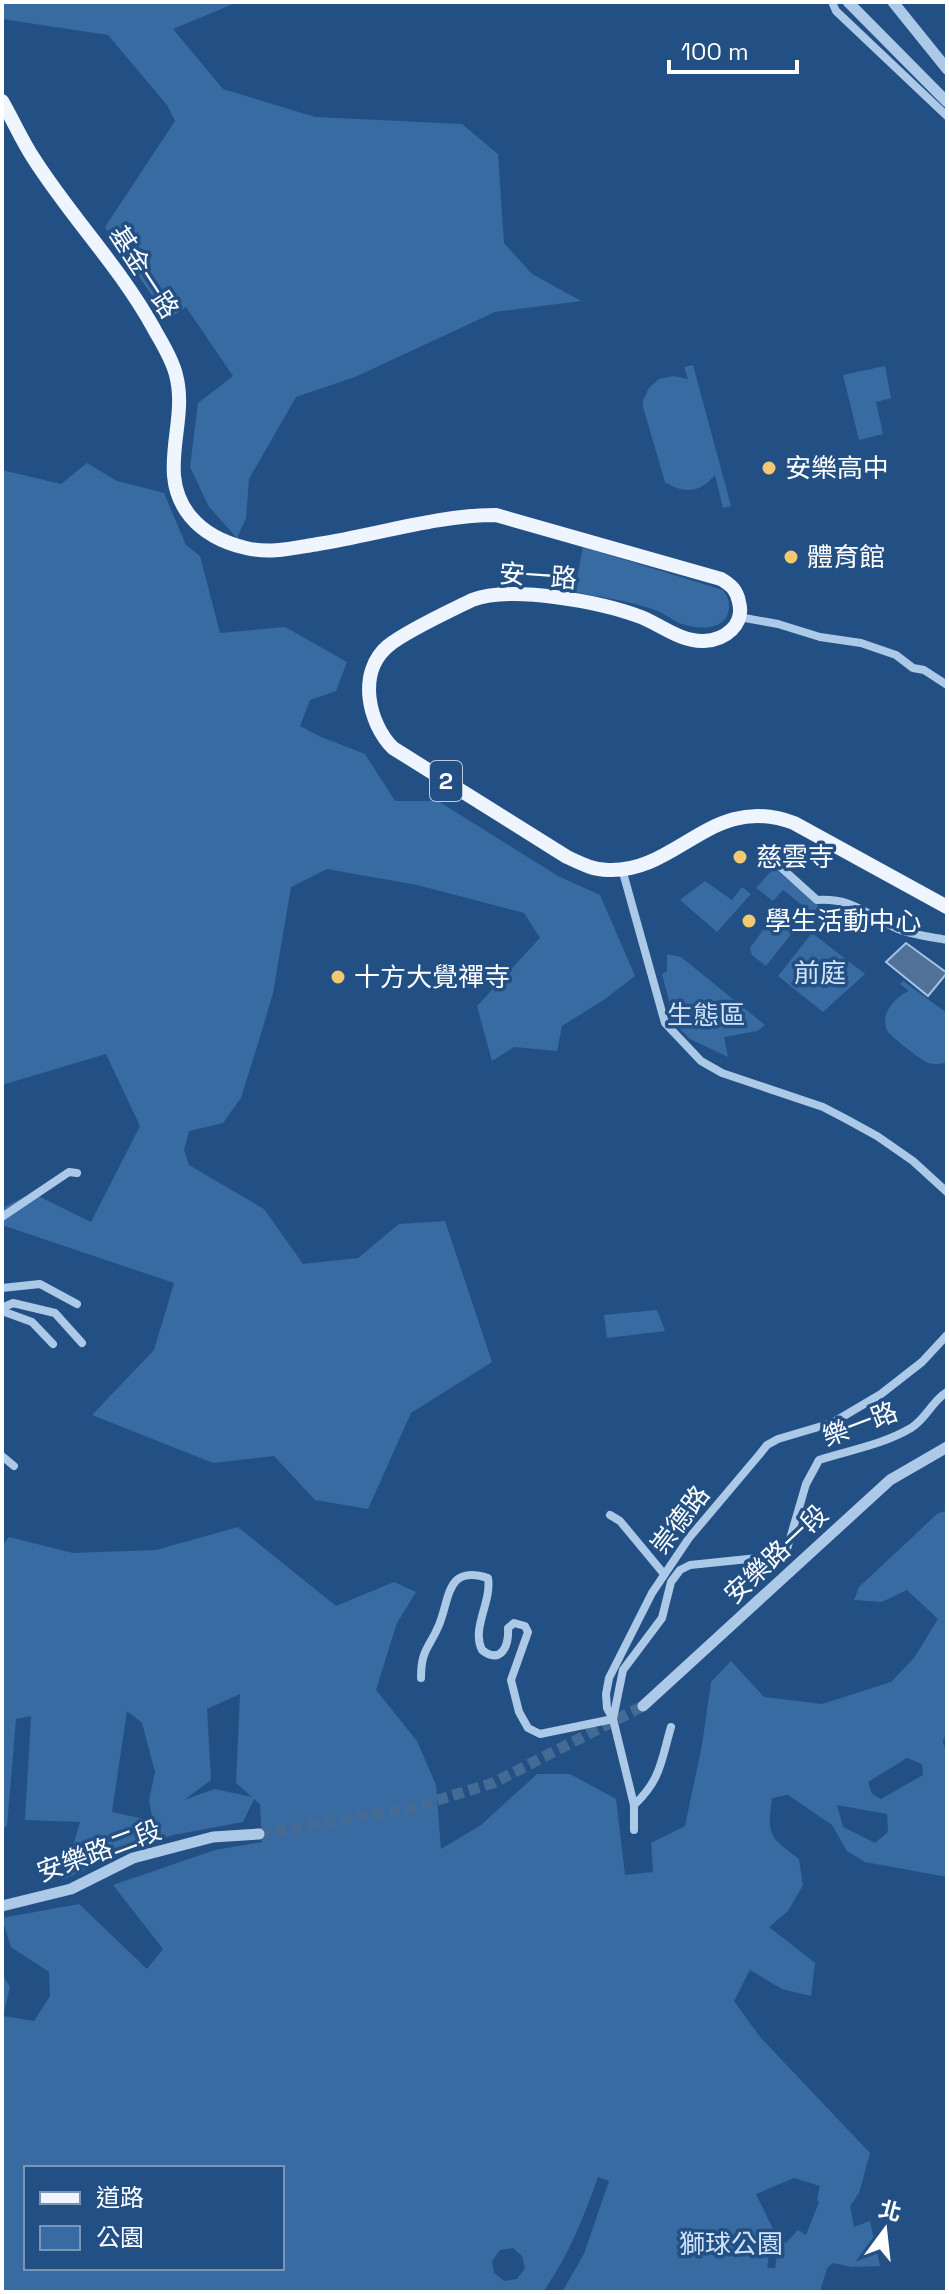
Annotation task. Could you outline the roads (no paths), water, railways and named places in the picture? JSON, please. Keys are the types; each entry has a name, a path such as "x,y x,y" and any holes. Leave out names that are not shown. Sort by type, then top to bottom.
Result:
{"main road":[{"name":"基金一路","path":"2,101 34,159 134,294 168,354 176,375 179,399 172,468 176,492"},
{"name":"安一路","path":"176,492 187,513 213,536 236,546 265,551 371,535 465,515 496,515 721,579 732,585 738,595 739,617 733,630 704,641 689,640 617,609 558,599 495,594 472,600 389,645 377,661 370,691 371,711 378,731 393,748 567,857 597,869 622,869 652,859 730,819 767,815 794,823 947,907"}],"street":[{"path":"832,2 836,11 947,116"},
{"path":"848,2 947,102"},
{"path":"893,2 947,69"},
{"path":"739,617 778,624 820,637 861,643 896,655 913,668 924,670 947,685"},
{"path":"777,864 817,900 837,899 861,907 901,930 947,940"},
{"path":"622,869 665,1023 701,1061 722,1073 823,1107 846,1119 913,1161 947,1192"},
{"path":"2,1217 69,1172 77,1173"},
{"path":"2,1288 40,1284 77,1304"},
{"path":"2,1309 13,1303 55,1313 82,1343"},
{"path":"2,1309 32,1322 53,1344"},
{"name":"崇德路","path":"634,1830 634,1805 613,1719 607,1708 606,1694 617,1658 664,1574 712,1508 767,1445 832,1423 855,1411 904,1377 947,1335"},
{"name":"樂一路","path":"787,1549 806,1484 819,1460 870,1447 913,1427 937,1398 947,1392"},
{"name":"安樂路一段","path":"643,1706 890,1480 947,1447"},
{"path":"2,1456 14,1466"},
{"path":"610,1515 620,1521 664,1574"},
{"path":"421,1678 421,1656 439,1626 450,1587 471,1574 480,1575 488,1578 490,1590 479,1633 482,1650 489,1656 505,1651 509,1642 508,1628 514,1623 525,1626 528,1632 511,1680 519,1712 528,1728 540,1734 613,1719 623,1670 662,1618 671,1582 680,1570 690,1565 758,1558 787,1549 800,1561"},
{"path":"634,1805 649,1791 659,1774 671,1727"},
{"name":"安樂路二段","path":"2,1906 71,1889 133,1858 213,1837 259,1834"}],"tunnel":[{"path":"259,1834 412,1808 493,1783 643,1706"}],"place":[{"name":"安樂高中","path":"769,468"},
{"name":"體育館","path":"791,557"},
{"name":"慈雲寺","path":"740,857"},
{"name":"學生活動中心","path":"749,921"},
{"name":"十方大覺禪寺","path":"338,977"}],"park label":[{"name":"前庭","path":"820,973"},
{"name":"生態區","path":"706,1015"},
{"name":"獅球公園","path":"731,2244"}]}
